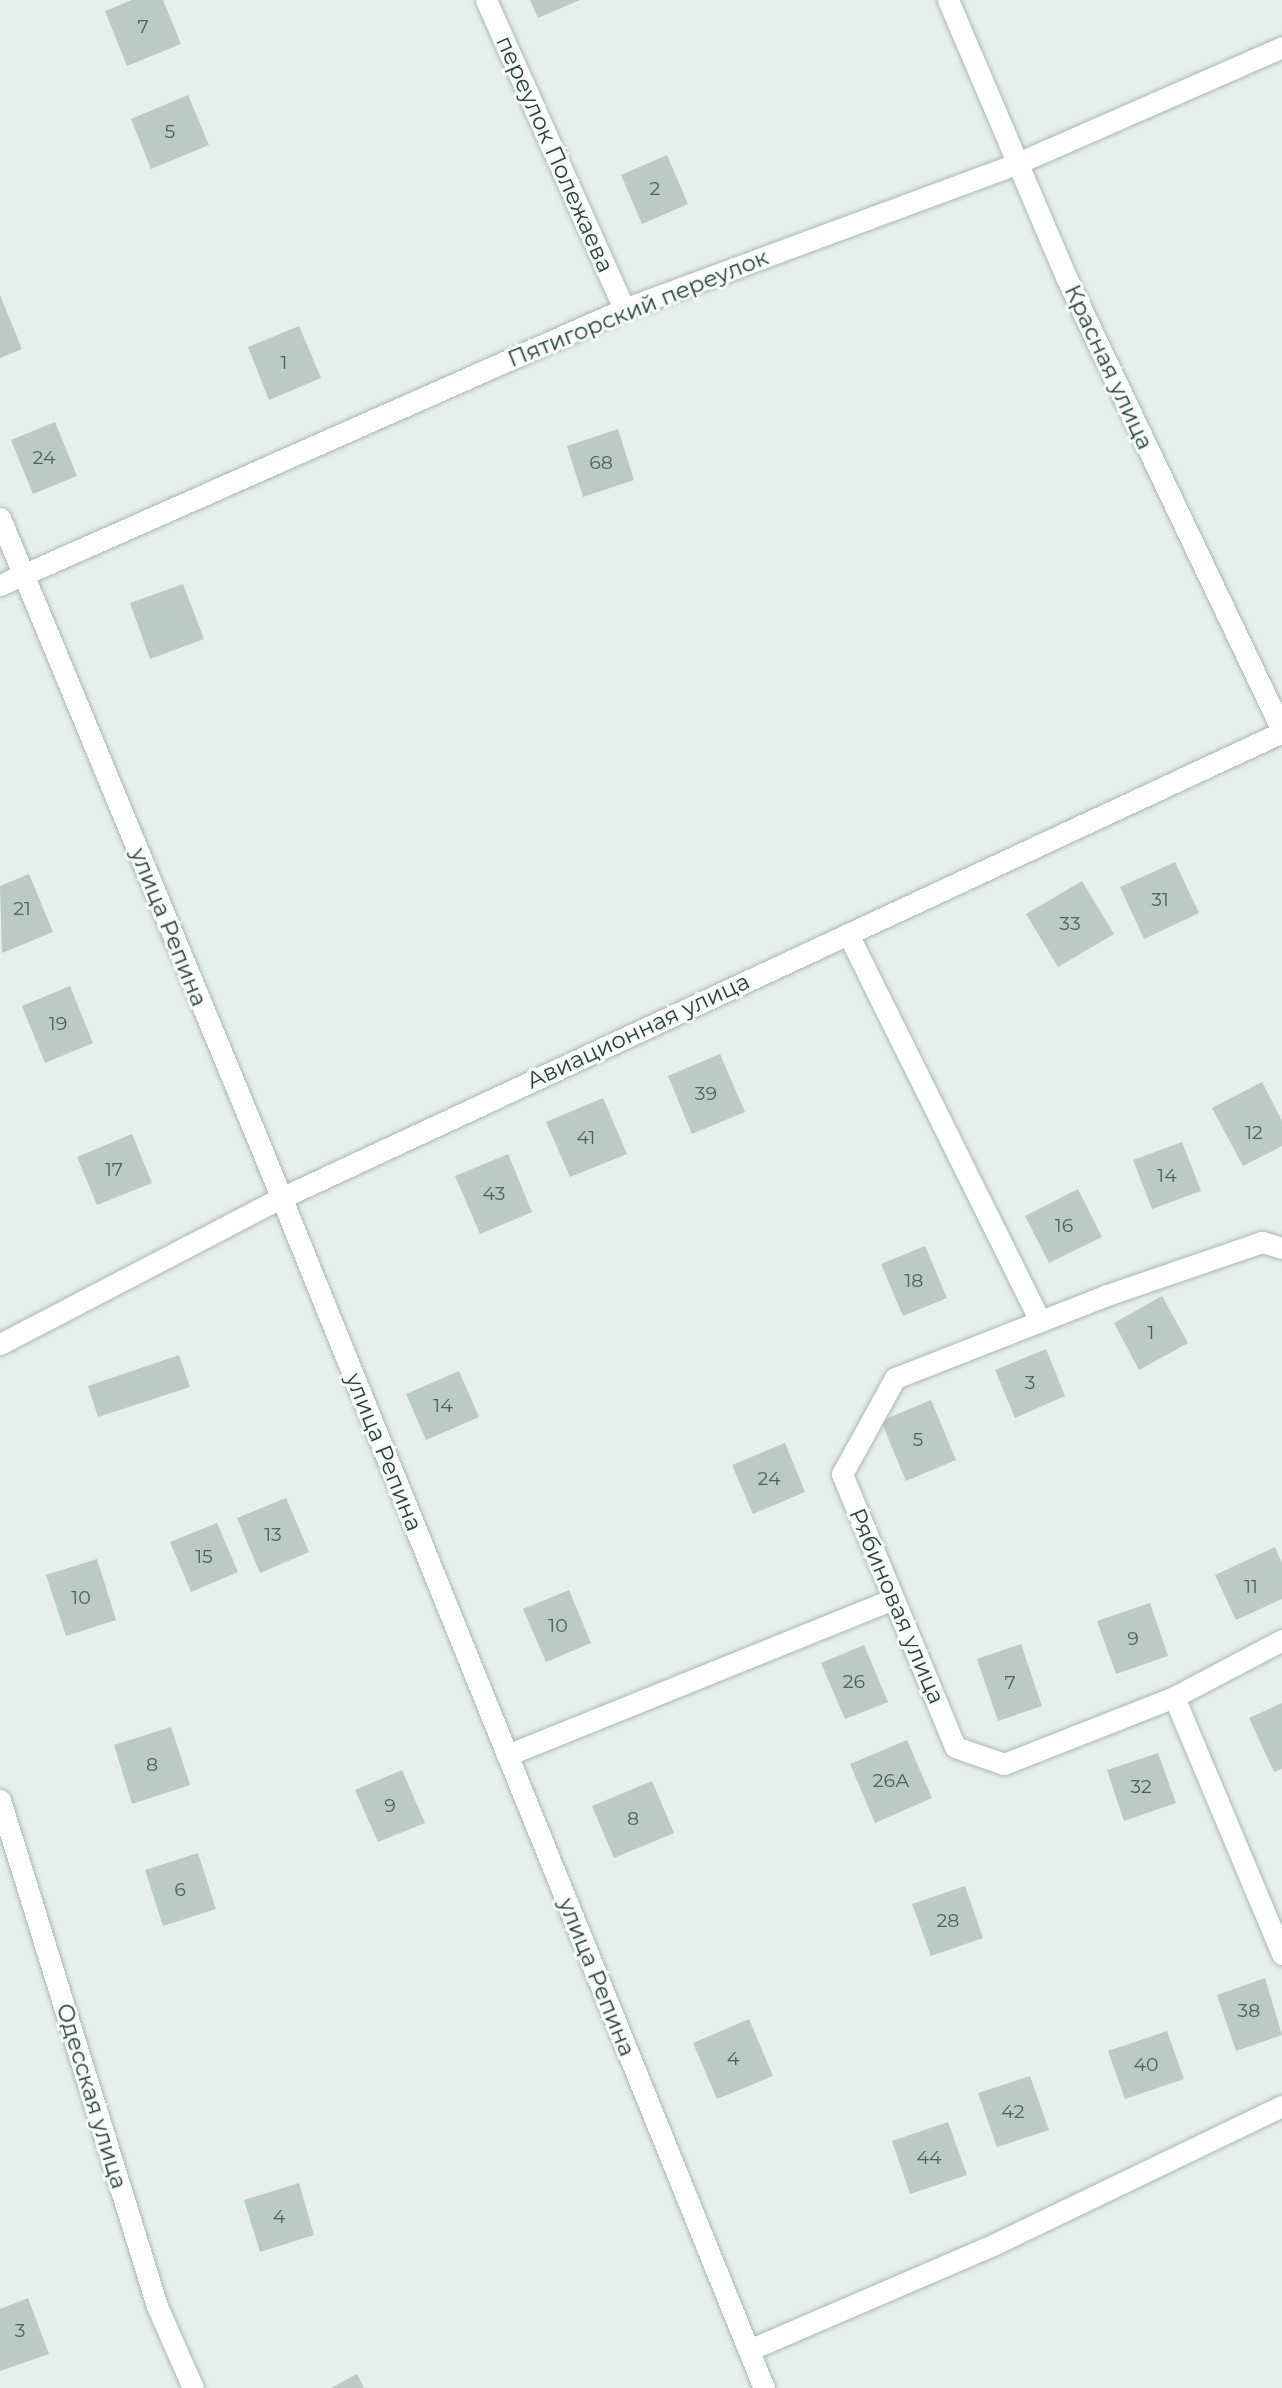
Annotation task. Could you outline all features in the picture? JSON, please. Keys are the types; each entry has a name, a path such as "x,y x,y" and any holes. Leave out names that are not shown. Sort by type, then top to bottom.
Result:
{"street":[{"name":"переулок Полежаева","path":"486,0 624,309"},
{"name":"Красная улица","path":"948,0 1066,277 1282,731"},
{"name":"Пятигорский переулок","path":"0,585 624,309 1018,163 1282,47"},
{"name":"улица Репина","path":"0,517 281,1198 764,2388"},
{"name":"Авиационная улица","path":"0,1344 281,1198 1282,731"},
{"path":"848,934 1040,1321"},
{"name":"Рябиновая улица","path":"1282,1248 1262,1242 1040,1321 895,1378 842,1474 955,1747 1004,1764 1174,1697 1282,1640"},
{"path":"507,1755 893,1599"},
{"path":"1174,1697 1282,1954"},
{"name":"Одесская улица","path":"0,1800 157,2306 193,2388"},
{"path":"749,2350 993,2245 1282,2106"}],"building":[{"path":"132,0 163,0 181,44 127,66 105,11"},
{"path":"530,0 580,0 538,18"},
{"path":"188,95 209,145 151,169 131,119"},
{"path":"667,155 688,204 642,224 621,175"},
{"path":"0,295 22,349 0,358"},
{"path":"299,326 321,378 269,400 248,347"},
{"path":"55,422 77,476 33,494 11,440"},
{"path":"618,429 634,480 583,497 567,446"},
{"path":"183,584 204,639 150,659 130,603"},
{"path":"1175,862 1199,913 1144,939 1120,887"},
{"path":"29,874 53,932 2,953 0,886"},
{"path":"1082,881 1114,934 1058,967 1026,914"},
{"path":"70,986 93,1043 45,1063 22,1006"},
{"path":"720,1054 745,1112 692,1134 668,1076"},
{"path":"1262,1082 1282,1121 1282,1146 1243,1166 1212,1108"},
{"path":"603,1098 627,1154 570,1177 546,1122"},
{"path":"132,1134 152,1183 97,1205 77,1157"},
{"path":"1182,1142 1201,1191 1152,1209 1133,1160"},
{"path":"508,1154 532,1212 480,1234 455,1176"},
{"path":"1078,1189 1102,1237 1049,1263 1025,1216"},
{"path":"925,1246 947,1298 903,1316 881,1264"},
{"path":"1162,1296 1188,1343 1139,1370 1114,1323"},
{"path":"1046,1349 1065,1396 1015,1418 995,1370"},
{"path":"179,1355 190,1387 98,1417 88,1386"},
{"path":"459,1371 479,1417 426,1440 406,1394"},
{"path":"931,1400 956,1460 906,1481 881,1421"},
{"path":"785,1443 805,1492 753,1514 732,1465"},
{"path":"286,1498 309,1552 260,1573 237,1518"},
{"path":"217,1523 238,1572 191,1592 170,1542"},
{"path":"1275,1547 1282,1563 1282,1599 1236,1620 1215,1575"},
{"path":"97,1559 116,1620 66,1636 46,1575"},
{"path":"569,1590 591,1643 546,1662 523,1609"},
{"path":"1150,1603 1168,1656 1116,1674 1097,1621"},
{"path":"1021,1644 1042,1706 998,1721 977,1659"},
{"path":"864,1645 888,1702 845,1719 821,1663"},
{"path":"1282,1703 1282,1769 1274,1772 1249,1718"},
{"path":"171,1727 190,1785 132,1804 114,1745"},
{"path":"907,1740 932,1798 875,1823 850,1764"},
{"path":"1158,1753 1176,1803 1124,1821 1107,1770"},
{"path":"402,1770 425,1823 378,1842 355,1790"},
{"path":"652,1781 674,1833 614,1858 592,1806"},
{"path":"198,1853 216,1909 163,1926 145,1870"},
{"path":"965,1886 983,1938 931,1956 912,1904"},
{"path":"1265,1978 1282,2035 1236,2051 1217,1995"},
{"path":"749,2019 773,2076 717,2099 693,2043"},
{"path":"1167,2031 1184,2079 1125,2099 1108,2051"},
{"path":"1030,2076 1049,2130 997,2147 978,2093"},
{"path":"948,2122 967,2175 910,2194 892,2141"},
{"path":"299,2183 314,2235 260,2252 244,2200"},
{"path":"28,2298 49,2354 0,2371 0,2309"},
{"path":"357,2374 364,2388 331,2388"}]}
